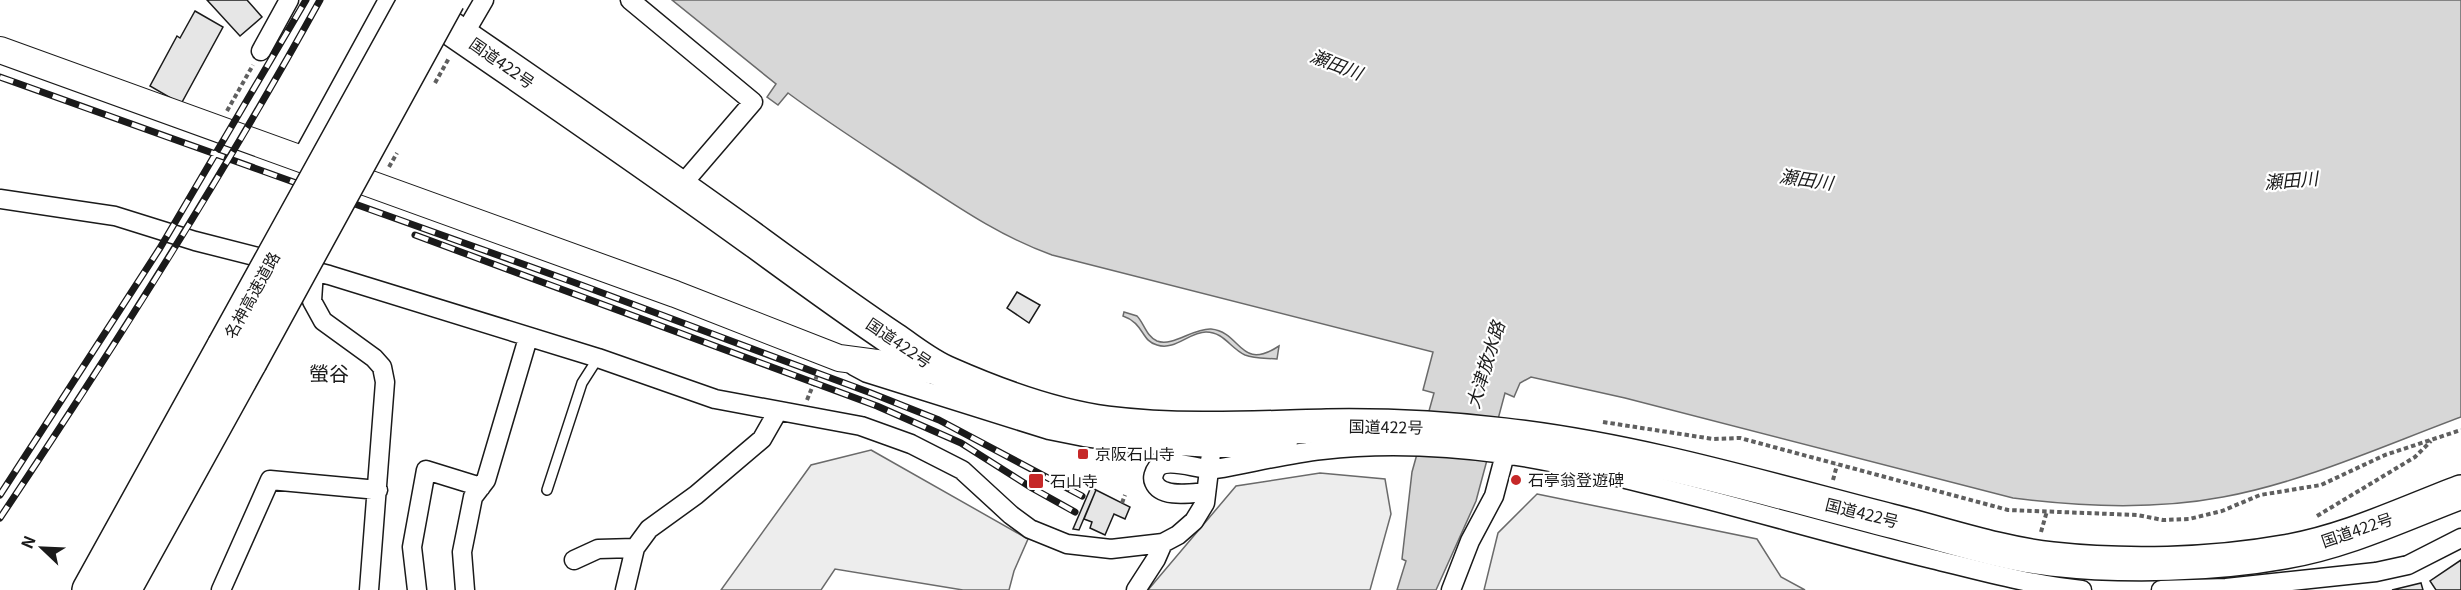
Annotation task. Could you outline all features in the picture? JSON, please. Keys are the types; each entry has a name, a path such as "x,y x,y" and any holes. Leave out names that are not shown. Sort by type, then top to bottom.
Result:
{"highway":[{"name":"国道422号","path":"410,0 942,372 1021,402 1064,415 1103,422 1162,428 1213,438 1329,426 1420,428 1657,460 1966,554 2036,556 2101,562 2152,563 2286,552 2320,544 2461,492"},
{"name":"名神高速道路","path":"124,590 237,354 415,0"},
{"name":"名神高速道路","path":"89,590 237,354 448,0"}],"street":[{"path":"261,51 289,0"},
{"path":"301,159 388,0"},
{"path":"463,36 484,0"},
{"path":"630,0 753,102 680,187"},
{"path":"0,50 675,294 830,361 867,373 1049,430 1130,444 1213,438 1205,503 1194,521 1178,535 1163,543 1111,549 1067,544 1030,529 1011,515 962,470 911,444 861,426 715,399 598,358 314,271 195,241 115,216 0,199"},
{"path":"314,271 312,301 322,321 374,358 382,367 385,382 369,590"},
{"path":"465,590 462,552 473,497 486,480 528,338"},
{"path":"830,361 942,372"},
{"path":"625,590 635,548 650,529 696,495 762,439 786,413"},
{"path":"1206,492 1185,494 1159,489 1154,483 1155,470 1169,463 1209,470 1322,450 1505,441 1494,496 1470,541 1451,590"},
{"path":"417,590 412,547 426,470 481,487"},
{"path":"226,590 270,480 378,490"},
{"path":"2161,590 2226,588 2376,572 2408,565 2461,538"},
{"path":"1136,590 1156,559 1163,543"},
{"path":"574,560 598,549 635,548"},
{"path":"1966,554 2054,587 2082,590"}],"lane":[{"path":"547,490 582,383 598,358"}],"path":[{"path":"217,129 261,51"},
{"path":"786,413 810,397 830,361"},
{"path":"1596,421 1713,439 1740,438 2008,510 2137,515 2163,520 2189,519 2222,511 2260,495 2321,485 2385,455 2461,430"},
{"path":"2313,519 2415,457 2433,439"},
{"path":"1122,503 1125,495"}],"shaded area":[{"path":"871,450 1028,539 1014,571 1009,590 963,590 835,569 821,590 721,590 811,465"},
{"path":"1320,473 1385,479 1391,514 1370,590 1148,590 1236,486"},
{"path":"1537,494 1757,539 1781,577 1805,590 1484,590 1498,533"}],"water":[{"path":"672,0 2461,0 2461,417 2313,473 2253,490 2223,497 2171,504 2092,505 2013,498 1625,398 1531,377 1520,383 1514,397 1505,393 1476,501 1436,590 1397,590 1406,561 1402,559 1412,472 1434,393 1423,390 1433,352 1052,255 1014,239 943,197 788,93 778,105 767,97 776,84"},
{"path":"1124,312 1137,316 1150,336 1157,341 1170,342 1197,331 1211,329 1221,332 1248,353 1256,355 1279,346 1277,359 1245,355 1222,337 1206,332 1170,346 1157,345 1148,340 1135,323 1123,316"}],"building":[{"path":"207,0 247,0 262,17 240,36"},
{"path":"195,11 223,27 181,104 150,86 177,36 180,38"},
{"path":"1017,292 1040,305 1029,323 1007,308"},
{"path":"1091,487 1096,490 1079,530 1073,529"},
{"path":"1096,490 1130,507 1125,519 1114,514 1105,535 1090,528 1092,522 1084,519"},
{"path":"2461,560 2461,590 2436,590 2430,581"},
{"path":"2421,583 2423,590 2392,590"}],"railway":[{"path":"0,495 160,248 306,0"},
{"path":"0,518 166,262 245,132 320,0"},
{"path":"0,77 573,282 871,393 939,420 1082,496"},
{"path":"415,235 877,406 961,443 1075,512"}],"place":[{"name":"京阪石山寺","path":"1083,454"},
{"name":"石亭翁登遊碑","path":"1516,480"},
{"name":"石山寺","path":"1036,481"}],"district":[{"name":"螢谷","path":"329,374"}],"water label":[{"name":"瀬田川","path":"1336,65"},
{"name":"瀬田川","path":"1806,180"},
{"name":"瀬田川","path":"2291,181"},
{"name":"大津放水路","path":"1486,365"}]}
